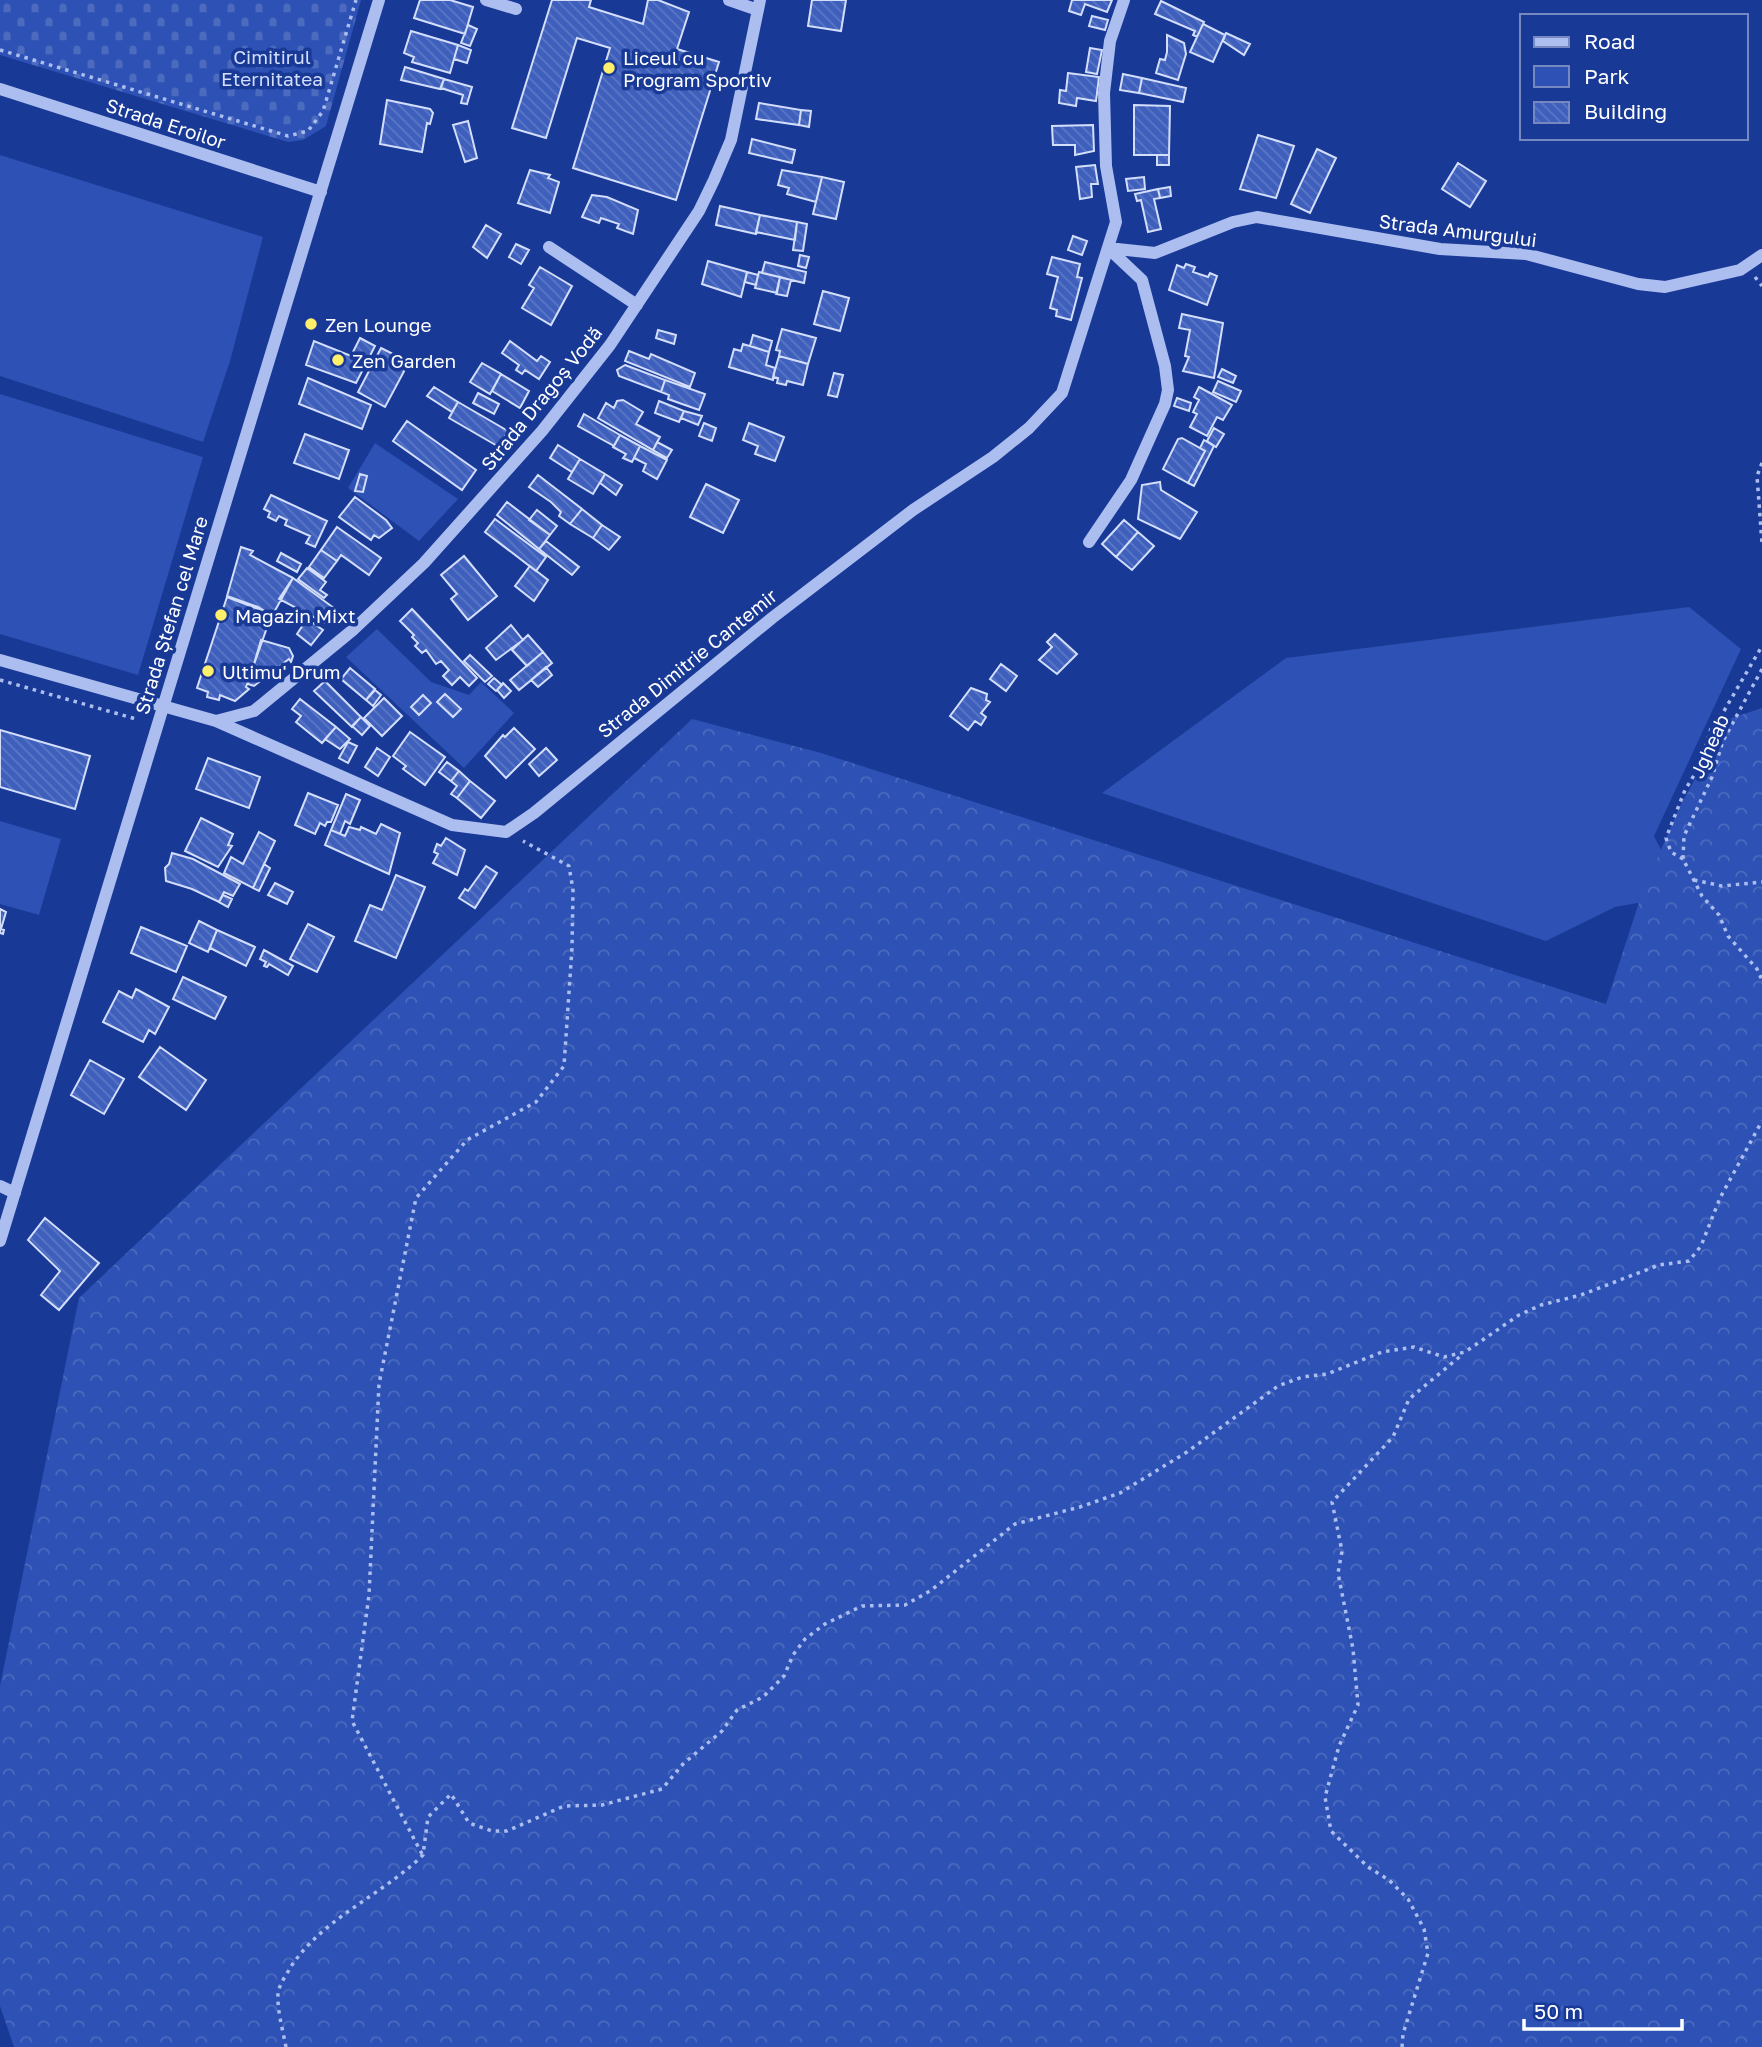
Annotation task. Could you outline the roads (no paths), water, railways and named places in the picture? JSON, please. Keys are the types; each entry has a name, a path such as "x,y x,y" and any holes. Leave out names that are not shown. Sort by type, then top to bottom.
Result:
{"street":[{"name":"Strada Ștefan cel Mare","path":"0,1241 379,0"},
{"path":"486,0 516,9"},
{"path":"729,0 759,5"},
{"name":"Strada Dimitrie Cantemir","path":"216,721 452,825 506,832 534,813 783,609 913,510 993,457 1030,428 1062,393 1116,222 1106,166 1104,93 1110,41 1124,0"},
{"name":"Strada Dragoș Vodă","path":"216,721 254,711 354,629 424,564 542,431 637,305 699,211 731,140 759,5"},
{"name":"Strada Eroilor","path":"0,89 321,191"},
{"name":"Strada Amurgului","path":"1108,248 1155,253 1233,222 1257,217 1440,249 1526,254 1638,284 1665,287 1740,270 1762,255"},
{"path":"549,247 637,305"},
{"path":"1089,542 1131,480 1165,404 1168,390 1165,366 1142,280 1108,248"},
{"path":"0,660 216,721"},
{"path":"0,1186 15,1193"}],"place":[{"name":"Liceul cu Program Sportiv","path":"609,68"},
{"name":"Zen Lounge","path":"311,324"},
{"name":"Zen Garden","path":"338,360"},
{"name":"Magazin Mixt","path":"221,615"},
{"name":"Ultimu' Drum","path":"208,671"}],"park label":[{"name":"Cimitirul Eternitatea","path":"272,67"}]}
